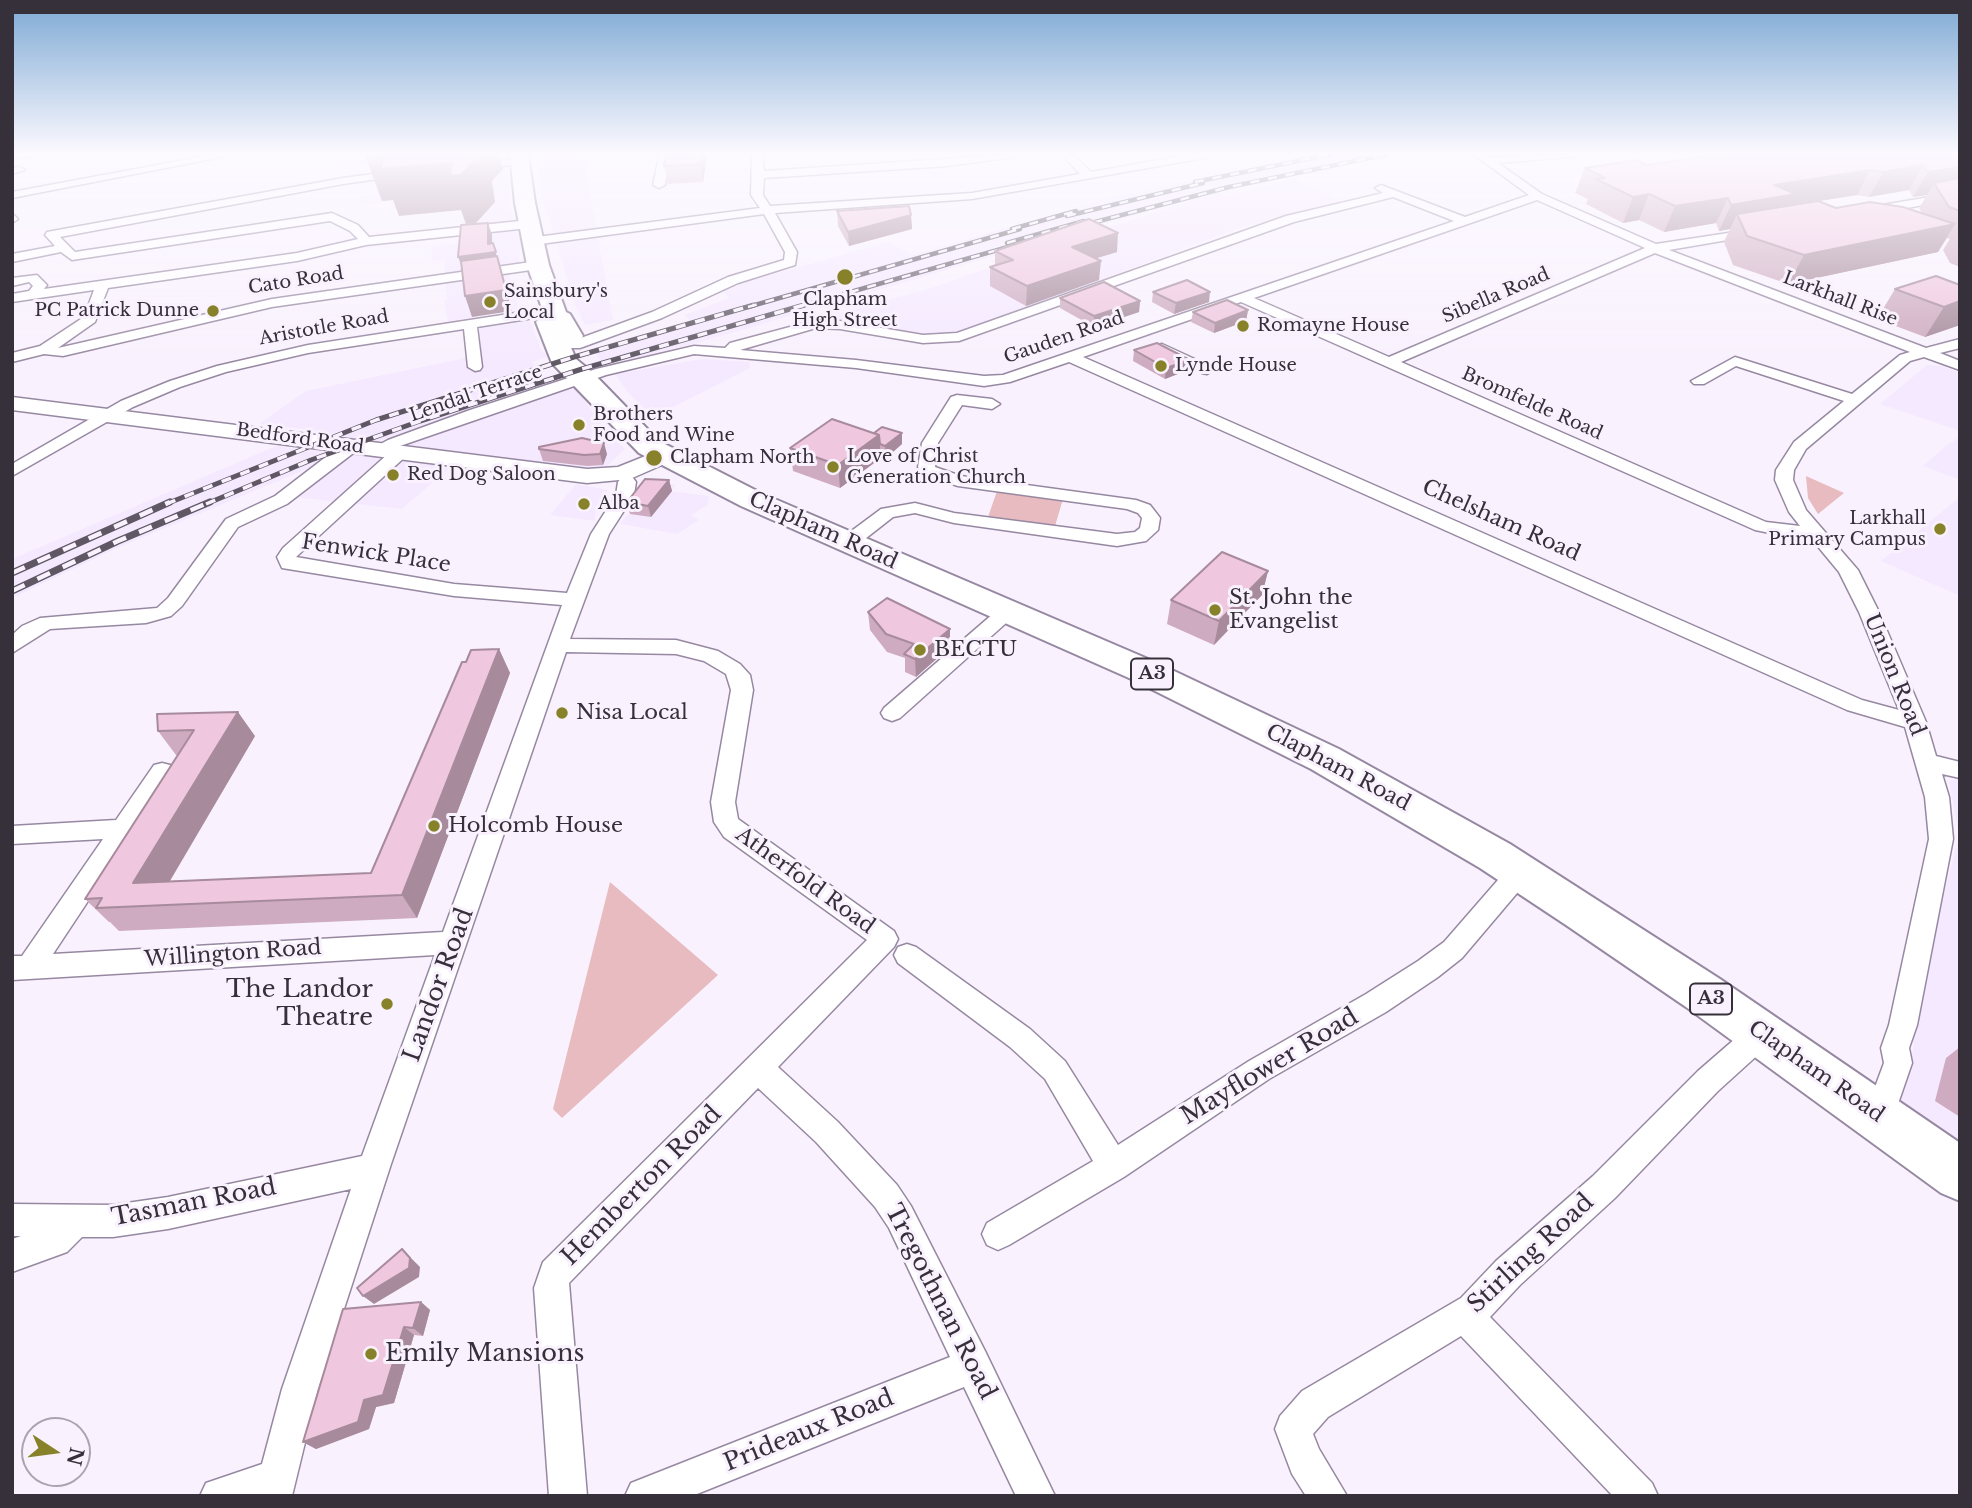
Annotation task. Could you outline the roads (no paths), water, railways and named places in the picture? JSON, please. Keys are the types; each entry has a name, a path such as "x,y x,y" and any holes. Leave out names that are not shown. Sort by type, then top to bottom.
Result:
{"highway":[{"name":"A3","path":"530,224 538,265 555,314 562,319 575,345 585,371 584,378"},
{"name":"A3","path":"555,314 548,322 565,363 584,378 638,438 670,459"},
{"name":"Clapham Road","path":"670,459 709,481 1142,670 1325,760 1520,872 1682,979 1960,1175"}],"main road":[{"name":"Bedford Road","path":"12,402 587,476 622,474 670,459"},
{"name":"Bedford Road","path":"587,476 600,481 627,482 670,459"}],"street":[{"path":"108,224 51,235 72,256 283,224"},
{"path":"347,224 366,241"},
{"path":"12,298 297,257 366,241 531,232 559,237 656,224"},
{"path":"575,345 620,329 733,280 790,262 791,251 775,224"},
{"path":"729,352 736,346 816,324 840,325 923,339 959,337 1275,224"},
{"name":"Gauden Road","path":"584,378 686,352 729,352 856,364 984,381 1005,379 1449,224"},
{"name":"Larkhall Rise","path":"1603,224 1656,248 1960,366"},
{"name":"Sibella Road","path":"1389,362 1656,248 1766,229"},
{"path":"12,258 63,248"},
{"name":"Cato Road","path":"45,349 63,352 272,303 538,265"},
{"path":"12,282 32,278 40,285 34,295"},
{"path":"12,358 45,349 90,319 103,285"},
{"name":"Bromfelde Road","path":"1240,297 1761,526 1780,530 1812,531"},
{"name":"Aristotle Road","path":"12,471 127,404 175,384 269,357 470,324 555,314"},
{"path":"470,324 475,367"},
{"path":"1134,334 1207,370"},
{"name":"Union Road","path":"1879,1117 1898,1063 1895,1048 1903,1025 1941,839 1937,797 1915,722 1848,570 1812,531 1791,500 1784,480 1785,470 1800,446 1905,358 1960,343"},
{"name":"Chelsham Road","path":"1071,357 1855,705 1915,722"},
{"path":"1699,381 1727,363 1742,362 1855,400"},
{"name":"Lendal Terrace","path":"390,452 394,443 584,378"},
{"path":"849,542 887,513 915,508 954,518 1117,540 1140,537 1149,530 1152,518 1144,509 1130,504 958,481 929,471 926,467 930,443 957,400 992,404"},
{"path":"12,646 29,631 47,623 146,617 164,612 232,523 281,500 350,447"},
{"name":"Fenwick Place","path":"390,452 290,552 286,557 289,564 454,590 574,600"},
{"name":"Landor Road","path":"274,1487 328,1298 373,1169 574,600 600,534 625,495 627,482"},
{"path":"892,713 1008,611"},
{"name":"Atherfold Road","path":"559,645 676,647 711,656 733,669 739,675 742,690 723,802 726,822 733,830 1020,1038 1055,1070 1113,1166"},
{"path":"1928,762 1960,770"},
{"path":"21,967 162,771"},
{"path":"12,835 122,829"},
{"name":"Mayflower Road","path":"998,1234 1113,1166 1259,1070 1376,1003 1428,969 1453,950 1520,872"},
{"name":"Willington Road","path":"21,967 453,943"},
{"name":"Hemberton Road","path":"568,1496 551,1289 555,1274 758,1068 896,947"},
{"name":"Stirling Road","path":"1300,1450 1293,1429 1315,1404 1465,1316 1550,1234 1604,1187 1708,1081 1761,1034"},
{"name":"Tregothnan Road","path":"758,1068 827,1132 886,1196 912,1238 1036,1496"},
{"name":"Tasman Road","path":"12,1220 113,1221 169,1213 373,1169"},
{"path":"12,1256 55,1240 76,1220"},
{"path":"1465,1316 1639,1496"},
{"name":"Prideaux Road","path":"644,1496 943,1378 973,1363"},
{"path":"1300,1450 1328,1496"},
{"path":"219,1496 274,1487"}],"railway":[{"path":"1012,229 1028,224"},
{"path":"1007,243 1072,224"},
{"path":"1076,227 1086,224"},
{"path":"748,307 1020,229"},
{"path":"798,307 1015,245"},
{"path":"166,504 376,420 574,357 754,305"},
{"path":"206,504 311,460 420,421 582,369 804,305"},
{"path":"12,573 170,502"},
{"path":"12,591 118,541 210,502"}],"place":[{"name":"Clapham High Street","path":"845,277"},
{"name":"Sainsbury's Local","path":"490,302"},
{"name":"PC Patrick Dunne","path":"213,311"},
{"name":"Romayne House","path":"1243,326"},
{"name":"Lynde House","path":"1161,366"},
{"name":"Brothers Food and Wine","path":"579,425"},
{"name":"Clapham North","path":"654,458"},
{"name":"Love of Christ Generation Church","path":"833,467"},
{"name":"Red Dog Saloon","path":"393,475"},
{"name":"Alba","path":"584,504"},
{"name":"Larkhall Primary Campus","path":"1940,529"},
{"name":"St. John the Evangelist","path":"1215,610"},
{"name":"BECTU","path":"920,650"},
{"name":"Nisa Local","path":"562,713"},
{"name":"Holcomb House","path":"434,826"},
{"name":"The Landor Theatre","path":"387,1004"},
{"name":"Emily Mansions","path":"371,1354"}]}
